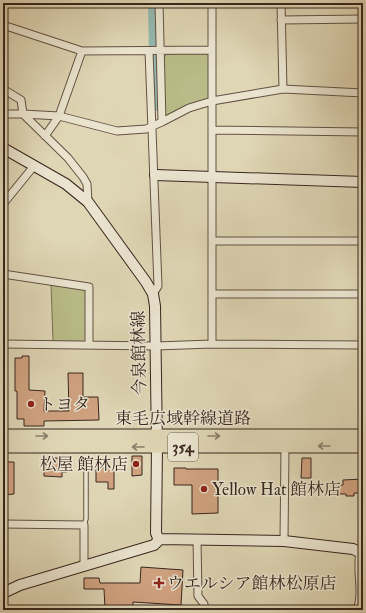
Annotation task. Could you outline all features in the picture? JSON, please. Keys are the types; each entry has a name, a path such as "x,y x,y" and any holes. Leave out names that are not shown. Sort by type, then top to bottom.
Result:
{"highway":[{"name":"東毛広域幹線道路","path":"3,436 285,446 363,446"},
{"name":"東毛広域幹線道路","path":"3,446 363,436"}],"main road":[{"name":"今泉館林線","path":"3,148 66,184 88,202 146,282 153,294 156,346 156,533 160,539"},
{"path":"155,174 363,182"},
{"path":"3,593 20,585 154,545 160,539 284,541 353,549 362,553"}],"street":[{"path":"159,3 162,122"},
{"path":"212,3 212,344"},
{"path":"281,3 282,89"},
{"path":"281,20 363,19"},
{"path":"3,25 82,51 212,50"},
{"path":"149,50 155,174 158,286 153,294"},
{"path":"45,136 59,116 82,51"},
{"path":"3,89 21,100 23,114 68,158 83,177 87,184 88,202"},
{"path":"3,114 59,116 117,131 146,129 189,108 212,101 282,89 363,93"},
{"path":"212,130 363,132"},
{"path":"3,204 34,166"},
{"path":"212,241 363,241"},
{"path":"3,274 89,287 89,345"},
{"path":"212,294 363,294"},
{"path":"3,344 156,346 212,344 363,345"},
{"path":"284,541 285,446"},
{"path":"3,524 84,525 84,567"},
{"path":"197,539 198,596 204,604 204,610"},
{"path":"357,610 360,601 358,562 362,553"}],"lane":[{"path":"84,525 86,518 86,462"}],"green space":[{"path":"210,51 210,101 162,120 164,58 166,54"},
{"path":"51,284 89,287 89,342 53,341"}],"building":[{"path":"22,356 29,356 29,390 45,391 44,411 69,411 68,373 83,373 83,397 98,397 99,420 44,421 44,426 24,426 24,419 17,419 17,391 15,391 15,358 22,358"},
{"path":"132,456 142,456 142,475 132,476"},
{"path":"44,458 63,458 63,463 67,463 67,472 62,472 62,477 44,476"},
{"path":"302,458 311,458 311,478 301,478"},
{"path":"4,462 14,462 14,494 3,495"},
{"path":"96,468 114,468 114,489 108,489 108,482 96,482"},
{"path":"174,468 218,469 218,513 192,514 192,485 174,485"},
{"path":"363,479 363,493 354,493 354,496 334,494 334,485 343,485 343,480"},
{"path":"141,567 183,570 181,605 133,602 133,608 105,608 104,589 84,589 84,578 99,578 100,583 140,583"}],"waterway":[{"path":"155,3 157,104"}],"place":[{"name":"トヨタ","path":"31,404"},
{"name":"松屋 館林店","path":"136,464"},
{"name":"Yellow Hat 館林店","path":"204,489"},
{"name":"ウエルシア館林松原店","path":"159,583"}]}
